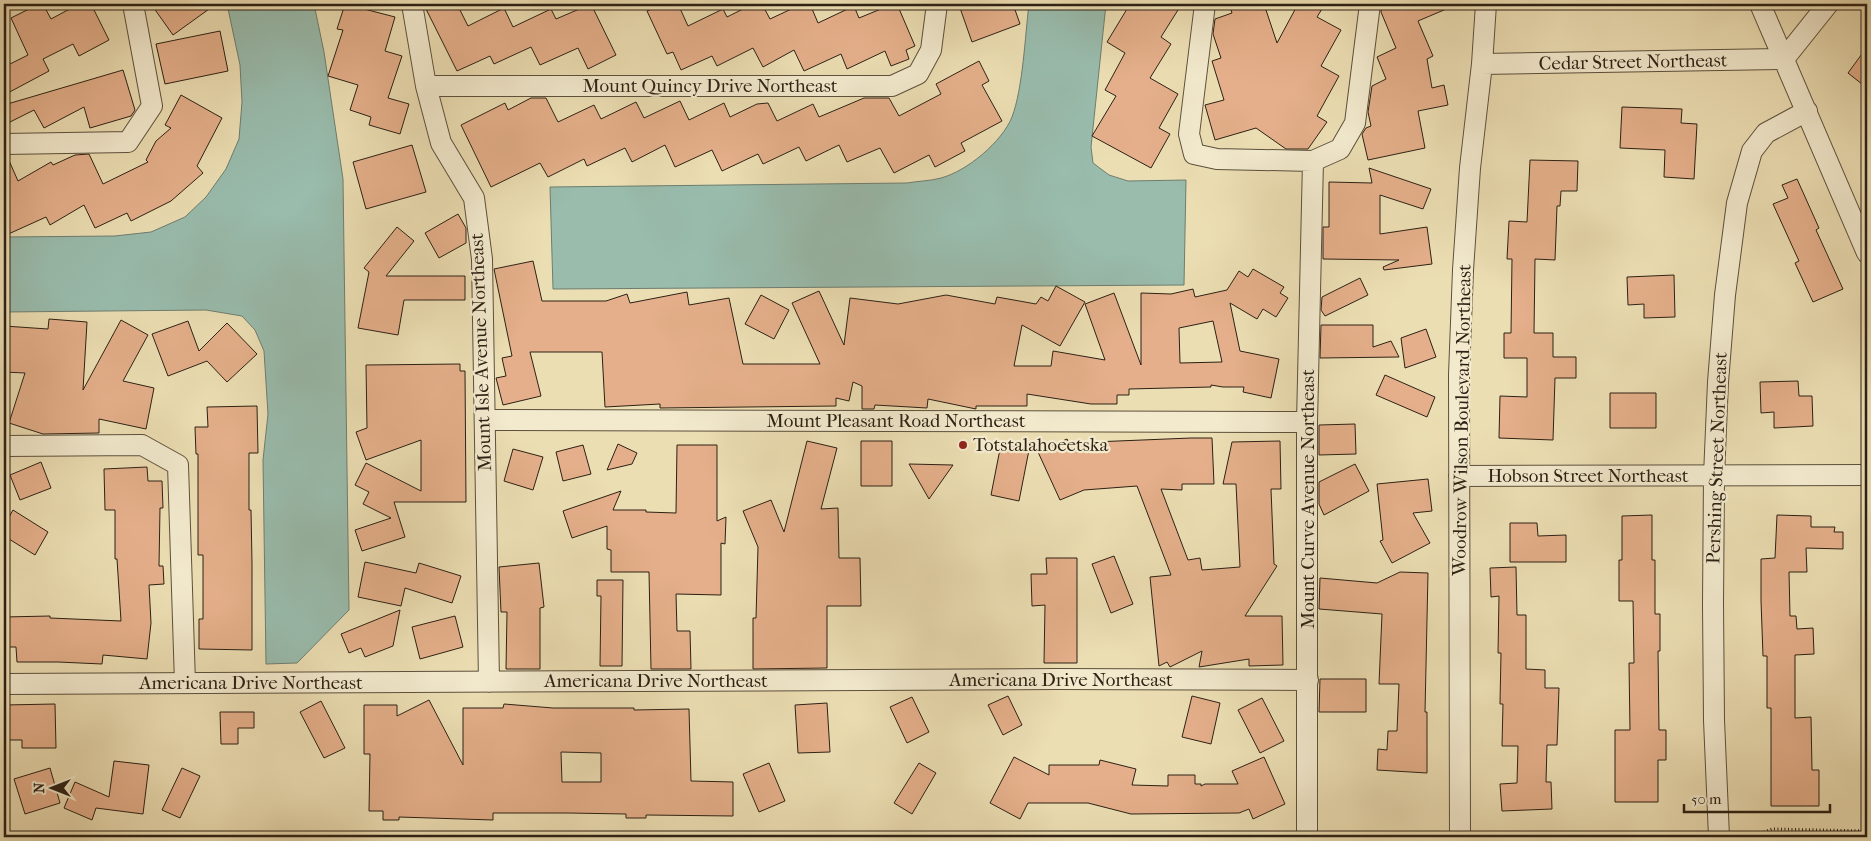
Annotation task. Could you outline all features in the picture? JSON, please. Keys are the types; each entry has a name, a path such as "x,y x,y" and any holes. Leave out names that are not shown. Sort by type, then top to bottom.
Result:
{"street":[{"path":"4,144 128,142 152,106 133,4"},
{"name":"Mount Isle Avenue Northeast","path":"412,4 426,86 441,143 474,198 482,259 489,682"},
{"name":"Mount Quincy Drive Northeast","path":"426,86 892,86 918,74 931,50 937,4"},
{"path":"1205,4 1189,134 1194,154 1217,159 1313,161 1340,149 1355,123 1370,4"},
{"name":"Woodrow Wilson Boulevard Northeast","path":"1460,837 1459,375 1463,270 1470,168 1482,64 1486,4"},
{"path":"1760,4 1867,253"},
{"path":"1784,59 1828,4"},
{"name":"Cedar Street Northeast","path":"1482,64 1784,59"},
{"name":"Pershing Street Northeast","path":"1719,837 1713,652 1714,476 1724,305 1737,203 1752,151 1766,133 1806,111"},
{"name":"Mount Curve Avenue Northeast","path":"1307,837 1308,422 1313,161"},
{"name":"Mount Pleasant Road Northeast","path":"485,420 1308,422"},
{"path":"4,446 142,446 178,465 184,683"},
{"name":"Hobson Street Northeast","path":"1459,476 1867,475"},
{"name":"Americana Drive Northeast","path":"4,684 1056,679 1308,680"}],"path":[{"path":"4,834 220,833 229,837"}],"shaded area":[{"path":"227,4 314,4 324,52 343,179 349,610 297,663 266,664 263,460 268,414 264,351 255,330 242,316 206,310 4,312 4,237 115,236 151,232 185,217 206,197 226,169 239,139 242,102 240,65"},
{"path":"1029,4 1106,4 1091,147 1093,163 1109,175 1128,181 1186,180 1184,285 553,289 550,187 907,183 941,178 962,169 992,145 1007,127 1012,117 1019,92"}],"building":[{"path":"39,4 43,4 51,19 79,4 91,4 109,40 79,56 73,44 43,59 49,71 4,95 4,67 28,55 11,18"},
{"path":"151,4 216,4 173,35"},
{"path":"345,4 395,17 385,51 402,56 388,98 409,104 400,134 369,125 371,117 350,110 358,85 328,76 343,30 337,29"},
{"path":"438,4 457,4 468,26 504,8 513,27 551,9 556,19 591,4 616,55 588,69 578,48 540,65 531,47 494,64 490,56 457,71 426,9"},
{"path":"663,4 678,4 688,26 723,9 727,17 753,4 762,4 770,19 802,4 810,4 818,23 854,6 859,18 897,4 915,46 906,50 909,59 891,66 885,51 847,69 841,54 804,71 794,50 763,67 753,48 717,66 712,56 681,70 673,52 667,54 647,11"},
{"path":"971,4 1013,4 1020,24 972,42 960,8"},
{"path":"1130,4 1168,4 1178,10 1161,37 1171,44 1150,78 1178,94 1159,128 1170,134 1151,168 1092,136 1116,96 1105,90 1125,53 1107,42"},
{"path":"1229,4 1264,4 1277,43 1298,4 1325,4 1317,17 1341,30 1321,66 1339,76 1317,116 1327,122 1308,149 1286,149 1256,128 1215,140 1205,105 1224,100 1212,61 1221,58 1213,34 1215,19 1232,13"},
{"path":"1382,4 1458,4 1418,21 1433,56 1427,59 1432,88 1444,85 1448,105 1418,111 1425,148 1368,160 1362,134 1366,128 1371,126 1368,112 1372,86 1386,79 1377,57 1396,48 1381,12"},
{"path":"220,31 228,71 165,84 156,44"},
{"path":"1867,47 1867,88 1848,73"},
{"path":"979,61 989,81 982,85 1002,121 961,143 965,151 935,167 929,155 894,173 880,148 847,162 839,145 806,161 799,147 763,164 758,154 722,171 712,150 675,167 665,145 632,162 625,148 587,166 584,159 548,177 540,163 491,187 461,125 505,103 508,110 531,98 546,98 558,122 594,105 601,119 636,102 644,118 680,101 689,120 724,103 730,117 757,104 768,103 777,121 813,104 819,117 864,98 889,98 899,116 941,94 936,84"},
{"path":"123,70 135,110 131,116 90,128 84,107 44,128 34,110 4,125 4,105"},
{"path":"181,95 222,118 197,166 203,173 171,201 131,221 127,213 95,228 84,205 50,225 46,217 4,236 4,156 7,156 18,181 51,162 53,165 75,155 89,154 103,184 148,162 146,160 156,141 171,128 165,125"},
{"path":"1622,107 1682,109 1681,123 1697,124 1694,179 1664,177 1665,150 1620,148"},
{"path":"412,145 426,192 366,209 353,162"},
{"path":"1530,160 1578,161 1577,191 1561,191 1560,206 1557,206 1555,260 1535,259 1534,333 1553,333 1553,357 1576,357 1576,378 1555,378 1553,440 1499,438 1500,396 1527,397 1527,358 1504,358 1504,333 1511,333 1512,259 1507,259 1509,221 1527,222"},
{"path":"1369,168 1431,189 1423,209 1380,195 1380,234 1427,227 1432,264 1384,270 1383,267 1399,260 1323,259 1323,227 1329,227 1329,182 1372,183"},
{"path":"1797,179 1819,228 1816,230 1843,289 1813,302 1795,263 1799,261 1773,204 1788,198 1782,185"},
{"path":"458,214 466,228 466,243 439,258 425,233"},
{"path":"397,227 414,241 386,276 465,276 465,300 404,300 398,335 358,328 369,272 364,268"},
{"path":"533,261 542,301 606,301 627,294 630,303 687,292 689,305 729,298 743,364 820,364 792,303 819,291 844,345 850,298 898,304 946,295 995,304 997,297 1036,304 1041,297 1048,301 1056,286 1085,302 1060,346 1022,325 1014,366 1051,366 1053,351 1105,360 1085,304 1114,293 1141,365 1141,293 1171,294 1193,289 1195,297 1227,290 1239,271 1248,277 1253,269 1284,287 1280,293 1288,298 1276,317 1263,309 1257,319 1230,303 1240,351 1279,359 1271,398 1243,392 1244,387 1211,385 1211,387 1129,389 1129,395 1117,395 1117,404 1091,404 1027,394 1027,406 976,406 976,409 928,399 927,408 875,405 874,409 862,409 862,386 853,382 849,401 836,398 836,406 660,408 660,404 605,407 602,352 530,352 541,396 503,405 496,378 506,376 502,358 512,356 494,269","holes":["1213,321 1222,362 1180,363 1179,328"]},
{"path":"1674,275 1675,317 1644,318 1644,304 1628,305 1627,277"},
{"path":"1360,278 1368,295 1325,316 1321,310 1322,297"},
{"path":"761,295 789,310 774,339 745,324"},
{"path":"49,319 87,322 83,390 121,320 148,335 123,381 154,388 146,429 99,419 99,433 43,434 9,423 25,373 4,372 4,326 48,329"},
{"path":"188,321 199,351 227,323 257,354 227,382 207,361 168,376 152,334"},
{"path":"1321,325 1373,325 1373,347 1391,341 1399,357 1320,358"},
{"path":"1426,329 1436,357 1405,368 1401,338"},
{"path":"460,364 460,371 465,371 466,502 394,502 405,537 362,551 355,530 391,518 363,504 369,492 355,485 366,463 421,491 421,440 366,460 356,432 367,428 366,365"},
{"path":"1385,375 1435,397 1427,417 1376,395"},
{"path":"1798,381 1799,396 1812,396 1813,426 1774,428 1774,412 1761,413 1760,382"},
{"path":"1610,393 1656,393 1656,428 1610,428"},
{"path":"257,406 258,453 249,453 252,650 199,649 199,619 203,619 203,555 198,555 198,454 196,454 195,427 208,427 207,407"},
{"path":"1355,424 1356,454 1319,455 1319,425"},
{"path":"1212,438 1214,484 1182,484 1182,490 1161,489 1188,560 1200,558 1202,570 1240,567 1236,484 1223,484 1232,442 1280,441 1281,489 1271,489 1274,564 1277,566 1245,616 1282,616 1283,665 1249,666 1249,659 1199,667 1202,651 1170,667 1167,662 1159,666 1150,577 1171,575 1137,486 1084,490 1060,500 1038,452 1067,439 1069,443"},
{"path":"807,441 837,448 821,509 838,508 839,558 860,558 861,606 827,606 827,668 753,669 753,618 756,618 758,547 743,511 771,500 784,532"},
{"path":"861,441 892,441 892,486 861,486"},
{"path":"618,444 637,453 632,464 607,470"},
{"path":"1001,444 1029,450 1019,501 991,495"},
{"path":"583,445 591,474 563,481 556,452"},
{"path":"677,445 717,445 717,521 726,517 725,544 721,543 721,595 676,594 677,631 690,631 691,669 651,669 649,572 611,572 611,550 607,549 607,526 572,538 563,511 621,491 613,510 646,510 646,512 676,513"},
{"path":"513,449 543,457 533,490 504,481"},
{"path":"41,462 51,488 20,500 10,475"},
{"path":"909,464 953,465 929,499"},
{"path":"1355,464 1369,491 1324,515 1319,504 1319,482"},
{"path":"147,467 148,481 162,481 163,508 160,508 159,566 163,566 164,584 149,585 151,623 147,659 103,655 102,664 17,662 16,647 4,647 4,617 50,616 50,618 121,621 117,559 115,559 115,510 105,510 104,469"},
{"path":"1428,479 1432,511 1413,513 1430,543 1392,563 1380,541 1383,540 1377,484"},
{"path":"13,510 48,532 35,555 4,536 4,526"},
{"path":"1652,515 1652,560 1655,560 1655,614 1660,614 1660,651 1658,651 1659,730 1666,730 1666,760 1658,760 1658,802 1615,802 1615,730 1630,730 1629,663 1634,663 1633,601 1619,601 1619,560 1622,560 1622,516"},
{"path":"1777,515 1811,516 1811,527 1835,527 1834,532 1843,532 1843,549 1806,548 1807,572 1789,572 1790,616 1796,616 1797,629 1813,628 1814,654 1795,655 1795,718 1811,717 1812,770 1819,770 1819,806 1771,806 1771,708 1767,708 1767,656 1763,656 1761,559 1775,558"},
{"path":"1510,523 1537,523 1538,536 1566,535 1566,562 1510,562"},
{"path":"1114,556 1133,604 1111,613 1092,564"},
{"path":"1046,558 1077,558 1077,663 1044,663 1045,605 1032,606 1031,574 1047,574"},
{"path":"365,562 416,573 419,563 461,576 452,603 405,588 401,606 358,597"},
{"path":"539,563 544,607 540,608 540,669 506,669 507,612 501,612 499,567"},
{"path":"1516,567 1517,615 1526,615 1526,669 1545,670 1545,688 1559,688 1557,745 1547,745 1546,782 1551,782 1552,809 1502,811 1500,784 1517,783 1518,746 1502,746 1503,704 1500,704 1501,653 1498,653 1499,596 1491,597 1490,568"},
{"path":"1400,572 1428,573 1425,712 1427,712 1427,773 1377,770 1378,749 1387,750 1388,731 1397,731 1399,684 1379,684 1382,614 1319,609 1320,578 1377,583"},
{"path":"597,580 623,580 622,666 600,666 601,596 597,596"},
{"path":"400,610 393,646 365,657 361,648 349,653 341,634"},
{"path":"455,616 463,647 420,659 412,627"},
{"path":"1320,679 1366,679 1366,712 1319,712"},
{"path":"1008,696 1022,725 1003,735 988,705"},
{"path":"1192,696 1220,703 1211,744 1182,737"},
{"path":"912,697 929,732 907,743 890,707"},
{"path":"1262,698 1284,741 1260,753 1238,710"},
{"path":"429,700 463,765 463,708 503,708 504,704 553,708 689,709 691,781 733,782 733,816 646,815 646,818 626,818 626,814 493,813 493,820 399,817 399,820 383,820 383,811 369,811 370,754 364,754 364,705 397,705 397,716","holes":["561,752 601,753 601,782 562,782"]},
{"path":"321,701 345,748 324,758 300,712"},
{"path":"827,703 830,752 798,753 795,705"},
{"path":"55,704 56,748 22,748 22,740 4,740 4,705"},
{"path":"220,712 254,712 254,728 238,728 238,744 221,744"},
{"path":"1014,757 1049,775 1049,765 1099,765 1100,760 1136,769 1132,785 1168,786 1168,775 1195,775 1195,784 1201,784 1201,786 1205,784 1238,784 1232,771 1264,757 1285,804 1253,819 1249,809 1239,813 1131,814 1088,803 1028,803 1020,819 990,803"},
{"path":"114,761 149,765 143,814 96,808 92,820 64,808 75,782 109,797"},
{"path":"769,763 785,801 759,812 743,774"},
{"path":"919,763 936,773 912,814 894,803"},
{"path":"50,768 60,803 25,814 14,779"},
{"path":"182,768 200,776 180,818 162,810"}],"place":[{"name":"Totstalahoeetska","path":"963,445"}]}
